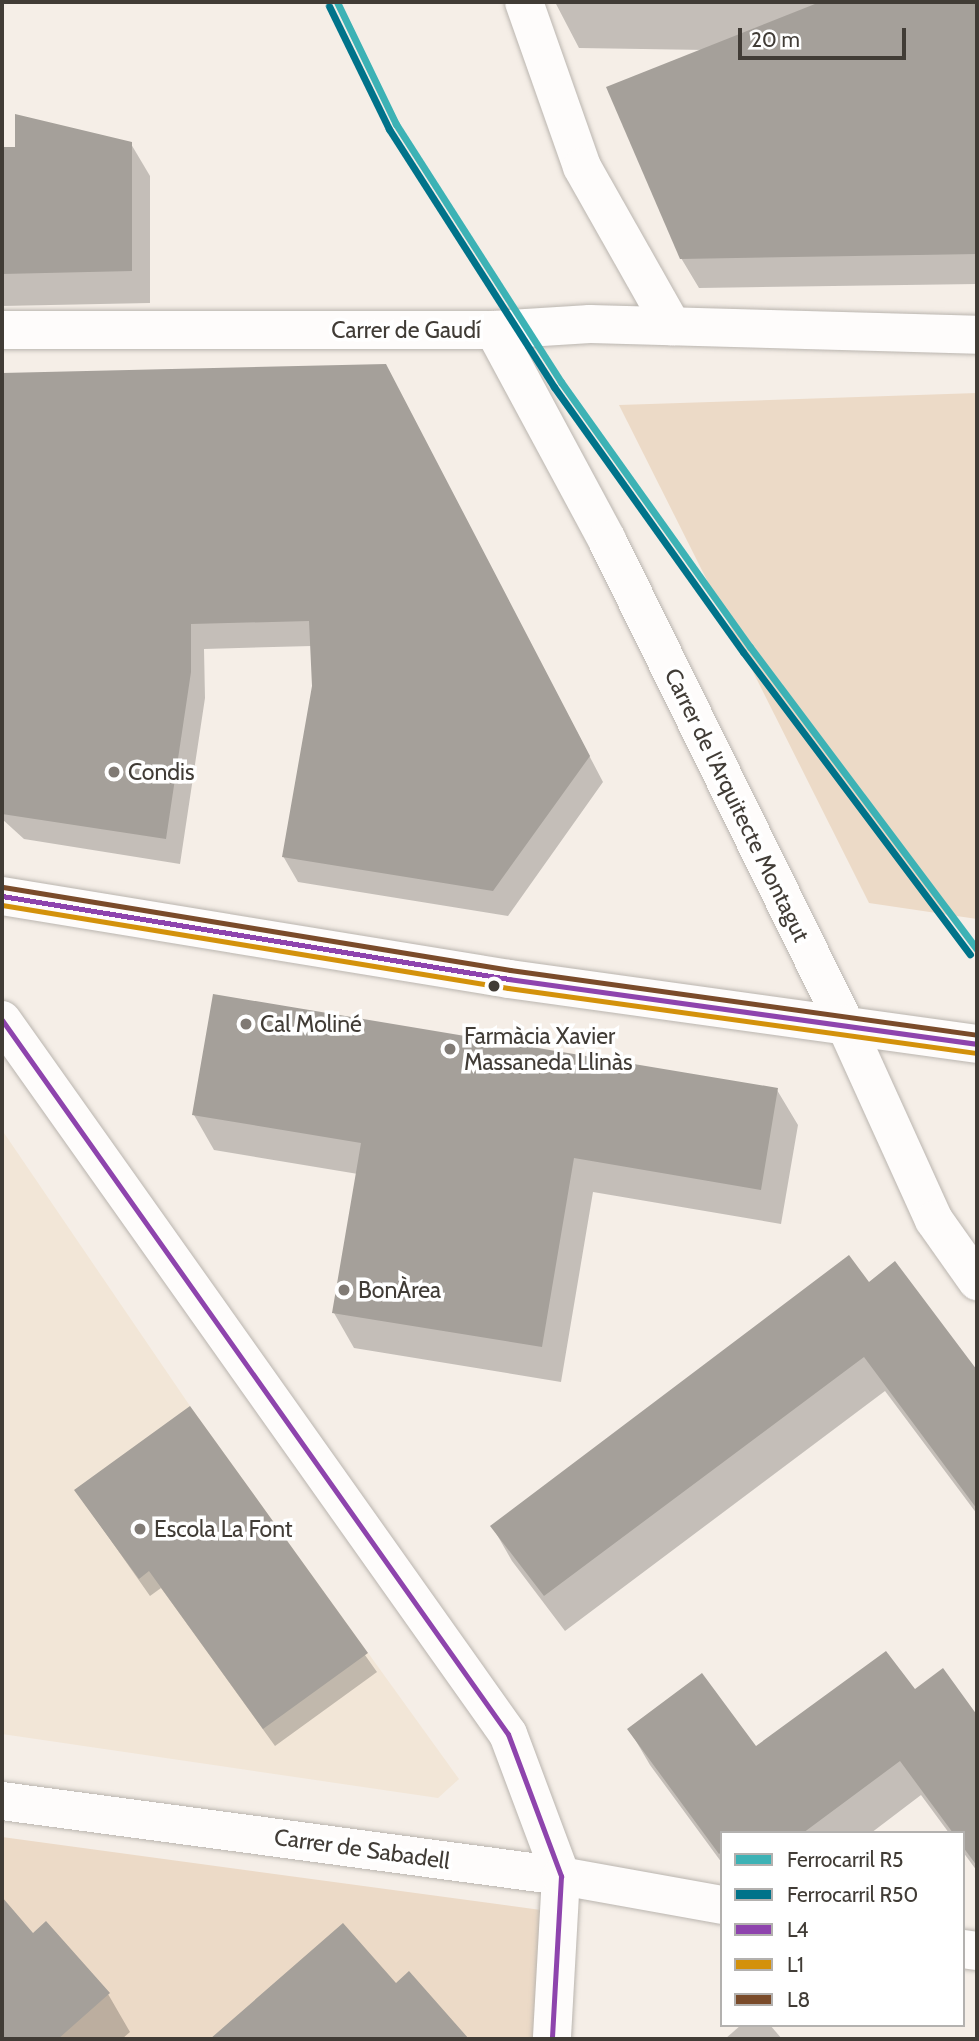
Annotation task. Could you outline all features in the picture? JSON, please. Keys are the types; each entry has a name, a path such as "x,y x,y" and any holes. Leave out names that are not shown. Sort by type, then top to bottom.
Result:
{"street":[{"path":"524,2 582,167 672,326"},
{"name":"Carrer de Gaudí","path":"2,330 494,330 590,324 977,335"},
{"name":"Carrer de l'Arquitecte Montagut","path":"494,330 607,540 845,1024 934,1220 977,1281"},
{"path":"2,896 509,979 977,1044"},
{"path":"2,1020 509,1734 561,1876 552,2039"},
{"name":"Carrer de Sabadell","path":"2,1801 561,1876 720,1905"}],"shaded area":[{"path":"977,393 977,919 869,903 619,405"},
{"name":"Escola La Font","path":"2,1130 190,1406 459,1779 438,1798 2,1734"},
{"path":"2,1837 541,1910 537,2039 2,2039"}],"building":[{"path":"820,2 977,2 977,254 680,259 606,87"},
{"path":"15,114 132,142 132,271 2,274 2,147 15,147"},
{"path":"386,364 590,756 493,891 282,857 312,686 309,621 191,624 191,672 166,839 2,814 2,373"},
{"path":"213,994 778,1088 761,1190 574,1158 542,1347 332,1313 361,1143 192,1115"},
{"path":"849,1255 869,1282 895,1261 977,1370 977,1509 864,1357 544,1596 490,1526"},
{"path":"190,1406 368,1653 263,1729 149,1571 139,1579 74,1490"},
{"path":"886,1651 915,1689 943,1668 977,1715 977,1866 965,1850 965,1831 952,1831 900,1761 806,1831 720,1831 719,1854 627,1729 702,1673 756,1746"},
{"path":"2,1897 33,1933 46,1921 110,1993 58,2039 2,2039"},
{"path":"343,1923 396,1983 409,1971 469,2039 210,2039"}],"rail line":[{"name":"R5","path":"337,2 396,124 561,382 750,647 977,949"},
{"name":"R50","path":"329,6 389,129 554,387 743,652 970,954"}],"transit line":[{"name":"L8","path":"3,887 510,970 977,1035"},
{"name":"L4","path":"2,896 509,979 977,1044"},
{"name":"L1","path":"2,905 508,988 976,1053"},
{"name":"L4","path":"2,1020 508,1734 561,1876 552,2039"}],"place":[{"name":"Condis","path":"114,772"},
{"name":"Cal Moliné","path":"246,1024"},
{"name":"Farmàcia Xavier Massaneda Llinàs","path":"450,1049"},
{"name":"BonÀrea","path":"344,1290"},
{"name":"Escola La Font","path":"140,1529"}]}
